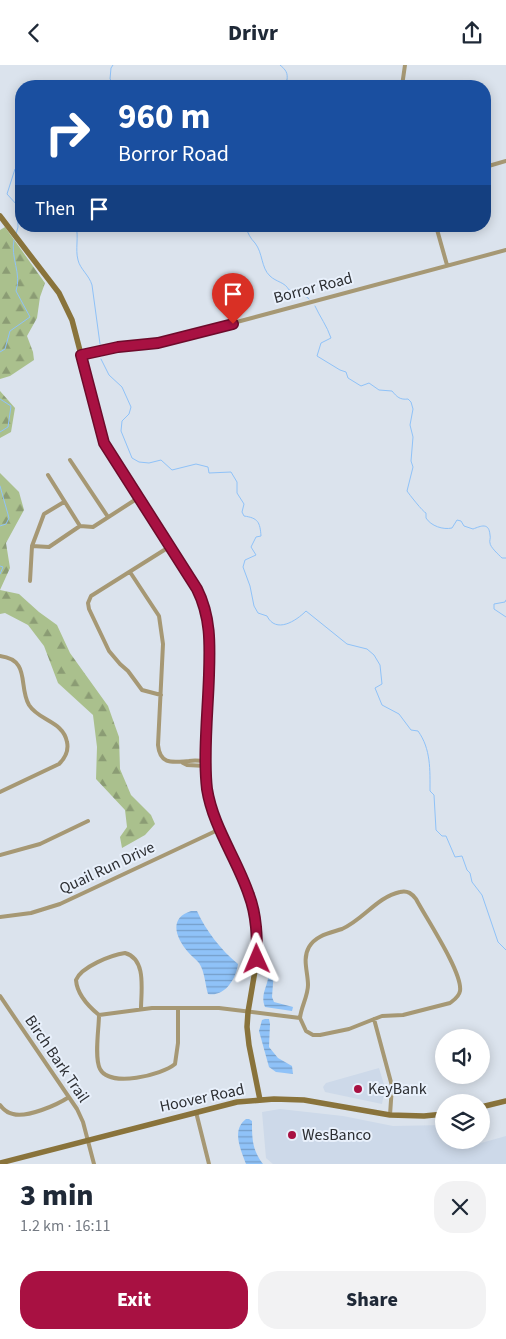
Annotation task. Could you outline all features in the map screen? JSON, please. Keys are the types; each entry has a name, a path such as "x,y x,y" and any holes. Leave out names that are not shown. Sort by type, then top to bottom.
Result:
{"street":[{"path":"403,80 405,65"},
{"path":"491,165 506,161"},
{"path":"0,216 64,302 72,320 104,443 201,597 209,626 206,764 210,801 249,895 256,924 257,959 248,1012 249,1045 260,1100"},
{"path":"438,232 447,265"},
{"name":"Borror Road","path":"81,355 118,347 158,343 506,250"},
{"path":"70,460 108,517"},
{"path":"48,475 80,526"},
{"path":"32,546 49,547 80,526 93,527 138,498"},
{"path":"30,581 32,546 44,514 64,501"},
{"path":"161,695 142,689 128,671 120,665 109,651 88,603 91,597 169,547"},
{"path":"130,572 159,616 163,644 159,752 166,761 184,763 188,761 206,764"},
{"path":"0,656 11,659 20,668 24,681 24,691 30,705 34,711 60,728 68,745 64,758 59,763 0,792"},
{"path":"0,855 34,846 88,821"},
{"name":"Quail Run Drive","path":"0,917 31,913 60,904 220,829"},
{"path":"400,892 409,893 416,899 458,977 460,992 455,999 445,1004 403,1015 388,1015 349,1029 316,1035 304,1028 300,1018 307,990 305,958 311,944 324,934 349,925 382,901 400,892"},
{"path":"141,1009 141,979 138,963 129,954 120,953 82,970 76,979 76,984 86,1003 99,1015 98,1057 101,1071 112,1078 137,1078 168,1070 175,1064 178,1009"},
{"name":"Birch Bark Trail","path":"0,996 80,1115 94,1164"},
{"path":"99,1015 141,1009 219,1009 300,1018"},
{"path":"374,1019 392,1086 390,1115"},
{"path":"0,1105 7,1112 18,1115 57,1105 69,1097"},
{"name":"Hoover Road","path":"0,1163 227,1104 260,1100 304,1100 390,1115 435,1115"},
{"path":"490,1105 506,1101"},
{"path":"196,1112 209,1164"}],"shaded area":[{"path":"379,1068 385,1088 382,1104 325,1092 323,1087 326,1083"},
{"path":"280,1109 343,1116 393,1126 435,1125 435,1149 490,1149 490,1140 506,1136 506,1164 273,1164 266,1158 262,1112"}],"green space":[{"path":"5,227 45,283 40,297 37,318 27,336 34,360 10,376 0,379 0,230"},
{"path":"0,391 15,408 11,432 0,438"},
{"path":"0,473 19,492 24,510 6,543 10,568 0,590"},
{"path":"0,590 19,594 57,625 70,653 108,706 119,737 120,769 131,795 151,815 155,824 145,835 122,848 120,837 127,827 125,810 96,779 97,747 93,715 58,683 44,646 28,625 5,613 0,614"}],"water":[{"path":"191,911 197,911 215,940 238,964 229,986 220,993 208,994 201,967 183,946 177,934 176,929 179,918"},
{"path":"273,967 272,997 274,1002 293,1007 292,1011 265,1007 263,997 268,979 268,969"},
{"path":"269,1019 270,1024 269,1047 278,1058 292,1066 293,1074 276,1072 269,1067 259,1031 262,1020"},
{"path":"246,1119 252,1121 253,1144 263,1164 246,1164 238,1140 238,1134 241,1124"}],"waterway":[{"path":"111,80 111,68 113,65"},
{"path":"280,65 286,72 287,80"},
{"path":"15,169 7,194 15,203"},
{"path":"77,232 78,260 92,285 100,344"},
{"path":"248,232 258,247 267,273 285,285 289,290 300,291 309,299"},
{"path":"0,352 5,349 10,331 30,317 16,291 18,278 13,253 14,240"},
{"path":"315,306 331,338 321,343 317,356 346,372 348,378 361,386 369,383 379,390 392,391 399,398 408,399 411,402 413,409 410,425 413,437 411,461 413,467 407,491 426,513 428,521 437,527 445,528 452,528 457,520 461,521 464,526 473,529 484,526 488,528 491,547 502,558 506,558"},
{"path":"101,359 109,375 122,387 131,407 129,414 122,421 121,431 132,458 139,462 149,463 161,460 172,470 196,464 208,467 209,473 231,472 237,482 237,493 244,504 242,512 244,516 255,520 260,527 261,536 256,537 251,547 256,555 245,560 243,567 250,586 254,606 258,613 267,616 275,624 281,625 292,622 306,611 347,644 367,649 374,655 380,665 382,684 375,688 382,705 399,714 411,730 418,731 428,752 430,791 434,795 436,830 442,836 446,836 455,857 462,856 472,882 482,895 498,942 506,950"},
{"path":"0,399 11,406 8,427 0,432"},
{"path":"0,486 9,518 6,524 0,526"},
{"path":"0,566 3,567 0,574"},
{"path":"506,600 505,602 494,604 494,609 506,617"}],"place":[{"name":"KeyBank","path":"358,1089"},
{"name":"WesBanco","path":"292,1135"}],"route":[{"path":"233,324 158,343 118,347 81,355 98,428 104,443 197,589 206,610 210,641 206,778 215,817 239,869 254,911 257,959"}]}
